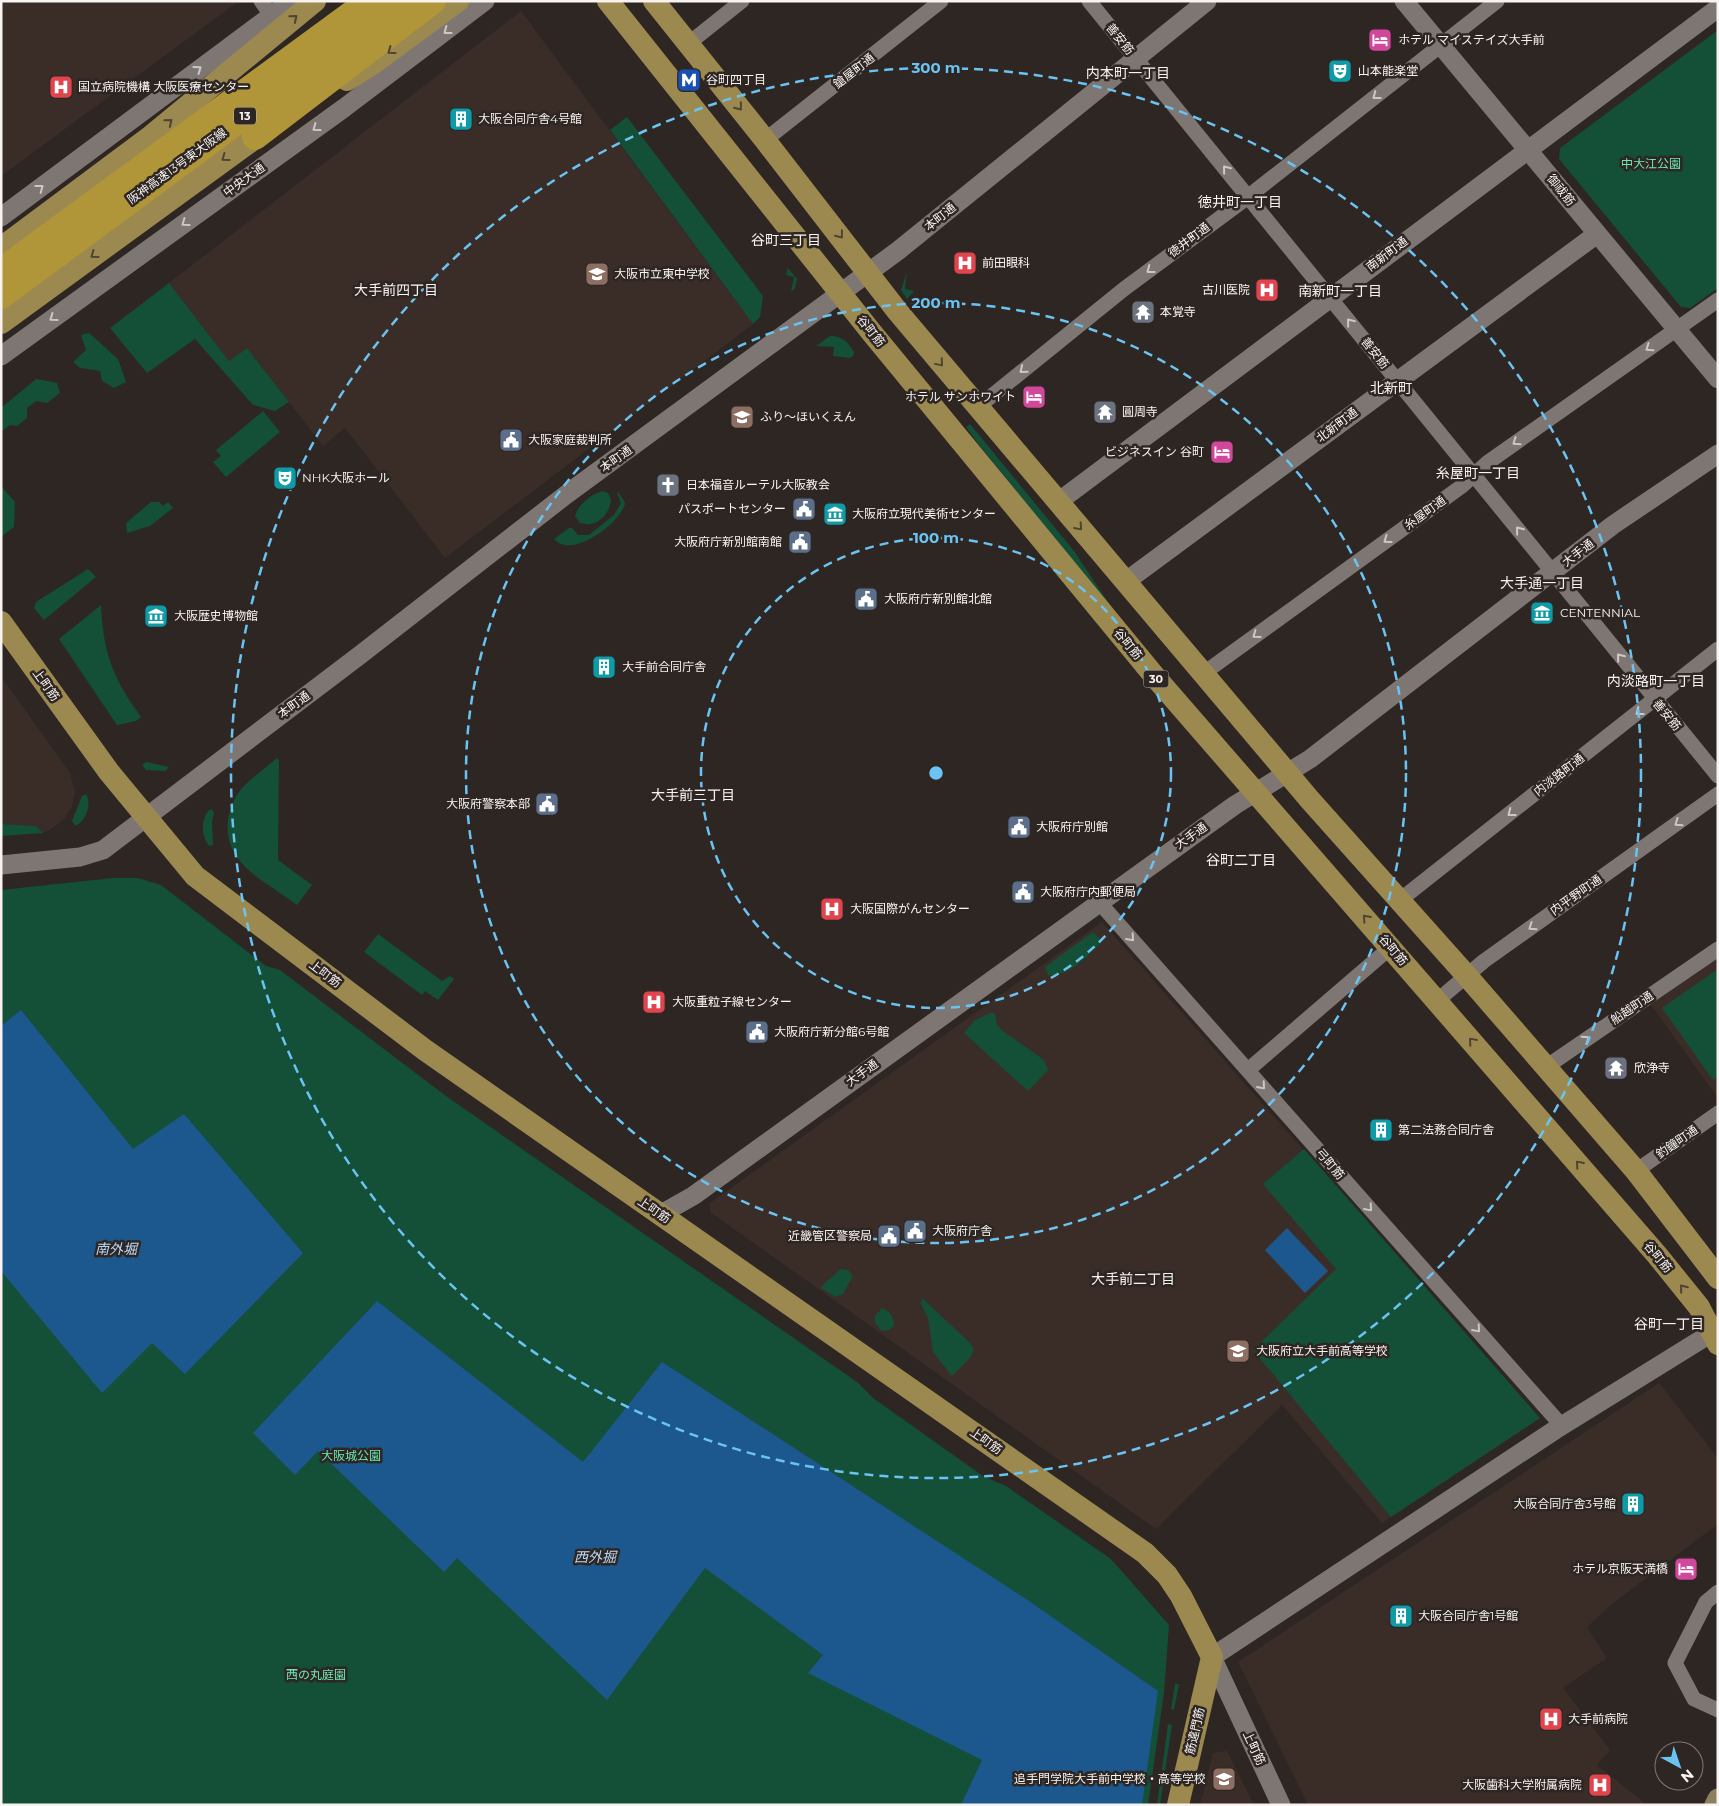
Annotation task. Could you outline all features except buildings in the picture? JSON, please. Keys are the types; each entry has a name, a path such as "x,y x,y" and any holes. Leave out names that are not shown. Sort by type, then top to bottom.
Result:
{"highway":[{"path":"4,258 198,119 345,1"},
{"name":"阪神高速13号東大阪線","path":"4,258 369,1"},
{"name":"阪神高速13号東大阪線","path":"1,296 401,1"},
{"path":"255,136 433,1"}],"main road":[{"path":"4,258 315,1"},
{"path":"2,322 255,136 374,63 458,1"},
{"name":"谷町筋","path":"608,1 840,292 1137,656 1254,793 1438,1000 1657,1255 1699,1308 1716,1334"},
{"path":"654,1 765,140 898,312 1287,773 1636,1171 1718,1278"},
{"name":"上町筋","path":"1,622 109,772 145,818 195,876 425,1050 1145,1553 1167,1576 1181,1596 1212,1657"},
{"name":"筋違門筋","path":"1178,1805 1212,1657"},
{"path":"1716,1805 1718,1799"}],"street":[{"path":"1,217 266,8 290,1"},
{"name":"中央大通","path":"1,356 344,108 486,1"},
{"path":"688,44 742,1"},
{"name":"鎗屋町通","path":"765,140 941,1"},
{"name":"善安筋","path":"1089,1 1718,776"},
{"name":"本町通","path":"1,865 80,857 103,850 568,494 899,250 1207,1"},
{"name":"御祓筋","path":"1404,1 1718,379"},
{"name":"徳井町通","path":"978,407 1124,289 1248,196 1497,1"},
{"name":"南新町通","path":"1058,502 1718,8"},
{"name":"北新町通","path":"1125,582 1597,234"},
{"name":"糸屋町通","path":"1204,673 1462,486 1487,463 1718,300"},
{"name":"大手通","path":"661,1214 693,1196 1098,901 1254,793 1310,759 1613,526 1718,454"},
{"name":"内淡路町通","path":"1400,900 1718,649"},
{"name":"内平野町通","path":"1438,1000 1467,976 1718,794"},
{"name":"弓町筋","path":"1098,901 1562,1426"},
{"path":"1248,1070 1391,947"},
{"name":"船越町通","path":"1546,1067 1718,949"},
{"name":"釣鐘町通","path":"1636,1171 1718,1113"},
{"path":"1212,1657 1562,1426 1716,1334"},
{"path":"1718,1592 1706,1602 1675,1663 1694,1699 1718,1710"},
{"name":"上町筋","path":"1212,1657 1282,1805"}],"shaded area":[{"name":"国立病院機構 大阪医療センター","path":"1,1 239,1 1,176"},
{"path":"521,11 753,324 445,558 345,428 323,446 247,348 229,361 169,283"},
{"path":"1,676 70,773 75,792 72,806 65,818 43,833 36,826 1,824"},
{"path":"1102,922 1540,1418 1382,1523 1282,1405 1156,1529 710,1212 710,1203"},
{"path":"1718,958 1718,1098 1651,1005"},
{"path":"1659,1383 1718,1458 1718,1524 1608,1607 1587,1627 1607,1658 1563,1688 1610,1750 1597,1765 1647,1805 1308,1805 1238,1662"},
{"name":"追手門学院大手前中学校・高等学校","path":"1227,1751 1254,1805 1200,1805 1213,1753"}],"green space":[{"name":"中大江公園","path":"1718,30 1718,288 1690,308 1681,307 1559,159 1560,148"},
{"path":"627,117 763,296 760,317 753,324 610,130"},
{"path":"788,268 797,279 795,288 791,292 794,277 786,275"},
{"path":"907,272 905,289 914,291 907,299 901,290"},
{"path":"169,283 229,361 247,348 289,402 275,411 253,405 195,339 147,373 110,328"},
{"path":"89,333 118,359 126,382 114,388 102,381 100,371 80,368 73,362 86,350 81,335"},
{"path":"830,336 841,338 847,343 854,352 853,356 850,358 833,356 834,347 816,346"},
{"path":"36,379 57,383 60,393 47,403 36,401 27,408 27,418 17,426 10,425 1,432 1,408"},
{"path":"263,411 280,432 226,477 213,462 221,456 216,450"},
{"path":"970,424 1074,551 1133,637 977,442 966,427"},
{"path":"1,486 15,502 14,527 1,537"},
{"path":"602,491 608,493 611,500 605,516 591,524 580,523 575,516 579,508 589,498"},
{"path":"618,492 625,502 623,509 608,527 597,535 573,545 563,544 554,539 569,528 572,528 578,535 589,535 614,515 621,503"},
{"path":"151,502 159,502 163,506 168,502 173,508 150,526 127,533 126,523"},
{"path":"88,569 96,577 44,620 34,608 36,602"},
{"path":"101,605 107,651 123,690 141,717 136,721 117,725 59,639"},
{"path":"277,758 279,760 278,860 312,885 297,905 245,867 234,852 228,833 229,814 236,796 246,784"},
{"path":"146,762 169,767 165,771 146,770 142,765"},
{"path":"86,794 88,798 87,812 83,820 76,826 72,821 82,796"},
{"path":"212,809 214,813 212,822 213,845 209,846 204,838 203,824 208,811"},
{"path":"1,824 36,826 43,833 1,836"},
{"name":"大阪城公園","path":"113,878 138,878 161,885 266,966 280,970 446,1096 857,1382 873,1398 983,1476 1006,1486 1111,1559 1169,1625 1164,1693 1148,1805 1,1805 1,890"},
{"path":"1093,932 1100,939 1100,944 1089,955 1063,973 1048,975 1045,967"},
{"path":"378,934 442,981 450,976 454,979 438,1000 425,991 422,995 364,952"},
{"path":"1718,969 1718,1077 1713,1080 1662,1008"},
{"path":"990,1013 995,1013 997,1025 1003,1031 1044,1060 1048,1070 1028,1091 964,1033 975,1020"},
{"path":"1304,1149 1540,1418 1391,1517 1253,1350 1336,1269 1263,1184"},
{"path":"840,1269 848,1270 853,1276 843,1294 835,1297 821,1288"},
{"path":"922,1298 970,1343 974,1350 969,1359 953,1375 951,1375 933,1352 928,1318 921,1304"},
{"path":"882,1308 890,1313 893,1320 894,1326 889,1330 882,1331 875,1323 875,1316"},
{"path":"1175,1684 1179,1684 1174,1710 1171,1709"},
{"path":"1168,1724 1172,1725 1160,1805 1157,1805"}],"water":[{"name":"南外堀","path":"21,1010 133,1149 184,1114 303,1253 185,1374 152,1343 102,1393 1,1271 1,1026"},
{"path":"1287,1228 1328,1271 1305,1293 1265,1250"},
{"name":"西外掘","path":"377,1301 583,1462 662,1362 1026,1599 1158,1691 1142,1805 961,1805 982,1760 808,1673 823,1655 705,1568 607,1700 457,1558 444,1572 318,1451 295,1475 253,1433"}],"place":[{"name":"ホテル マイステイズ大手前","path":"1380,40"},
{"name":"山本能楽堂","path":"1340,71"},
{"name":"谷町四丁目","path":"689,80"},
{"name":"国立病院機構 大阪医療センター","path":"61,87"},
{"name":"大阪合同庁舎4号館","path":"461,119"},
{"name":"前田眼科","path":"965,263"},
{"name":"大阪市立東中学校","path":"597,274"},
{"name":"古川医院","path":"1267,290"},
{"name":"本覚寺","path":"1143,312"},
{"name":"ホテル サンホワイト","path":"1034,397"},
{"name":"圓周寺","path":"1105,412"},
{"name":"ふり〜ほいくえん","path":"742,417"},
{"name":"大阪家庭裁判所","path":"511,440"},
{"name":"ビジネスイン 谷町","path":"1222,452"},
{"name":"NHK大阪ホール","path":"285,478"},
{"name":"日本福音ルーテル大阪教会","path":"668,485"},
{"name":"パスポートセンター","path":"804,509"},
{"name":"大阪府立現代美術センター","path":"835,514"},
{"name":"大阪府庁新別館南館","path":"800,542"},
{"name":"大阪府庁新別館北館","path":"866,599"},
{"name":"CENTENNIAL","path":"1542,613"},
{"name":"大阪歴史博物館","path":"156,616"},
{"name":"大手前合同庁舎","path":"604,667"},
{"name":"大阪府警察本部","path":"547,804"},
{"name":"大阪府庁別館","path":"1019,827"},
{"name":"大阪府庁内郵便局","path":"1023,892"},
{"name":"大阪国際がんセンター","path":"832,909"},
{"name":"大阪重粒子線センター","path":"654,1002"},
{"name":"大阪府庁新分館6号館","path":"757,1032"},
{"name":"欣浄寺","path":"1616,1068"},
{"name":"第二法務合同庁舎","path":"1381,1130"},
{"name":"大阪府庁舎","path":"915,1231"},
{"name":"近畿管区警察局","path":"889,1236"},
{"name":"大阪府立大手前高等学校","path":"1238,1351"},
{"name":"大阪合同庁舎3号館","path":"1633,1504"},
{"name":"ホテル京阪天満橋","path":"1686,1569"},
{"name":"大阪合同庁舎1号館","path":"1401,1616"},
{"name":"大手前病院","path":"1551,1719"},
{"name":"追手門学院大手前中学校・高等学校","path":"1224,1779"},
{"name":"大阪歯科大学附属病院","path":"1600,1785"}],"district":[{"name":"内本町一丁目","path":"1128,73"},
{"name":"徳井町一丁目","path":"1240,202"},
{"name":"谷町三丁目","path":"786,240"},
{"name":"大手前四丁目","path":"396,290"},
{"name":"南新町一丁目","path":"1340,291"},
{"name":"北新町","path":"1391,388"},
{"name":"糸屋町一丁目","path":"1478,473"},
{"name":"大手通一丁目","path":"1542,583"},
{"name":"内淡路町一丁目","path":"1656,681"},
{"name":"大手前三丁目","path":"693,795"},
{"name":"谷町二丁目","path":"1241,860"},
{"name":"大手前二丁目","path":"1133,1279"},
{"name":"谷町一丁目","path":"1669,1324"}],"park label":[{"name":"西の丸庭園","path":"316,1675"}]}
